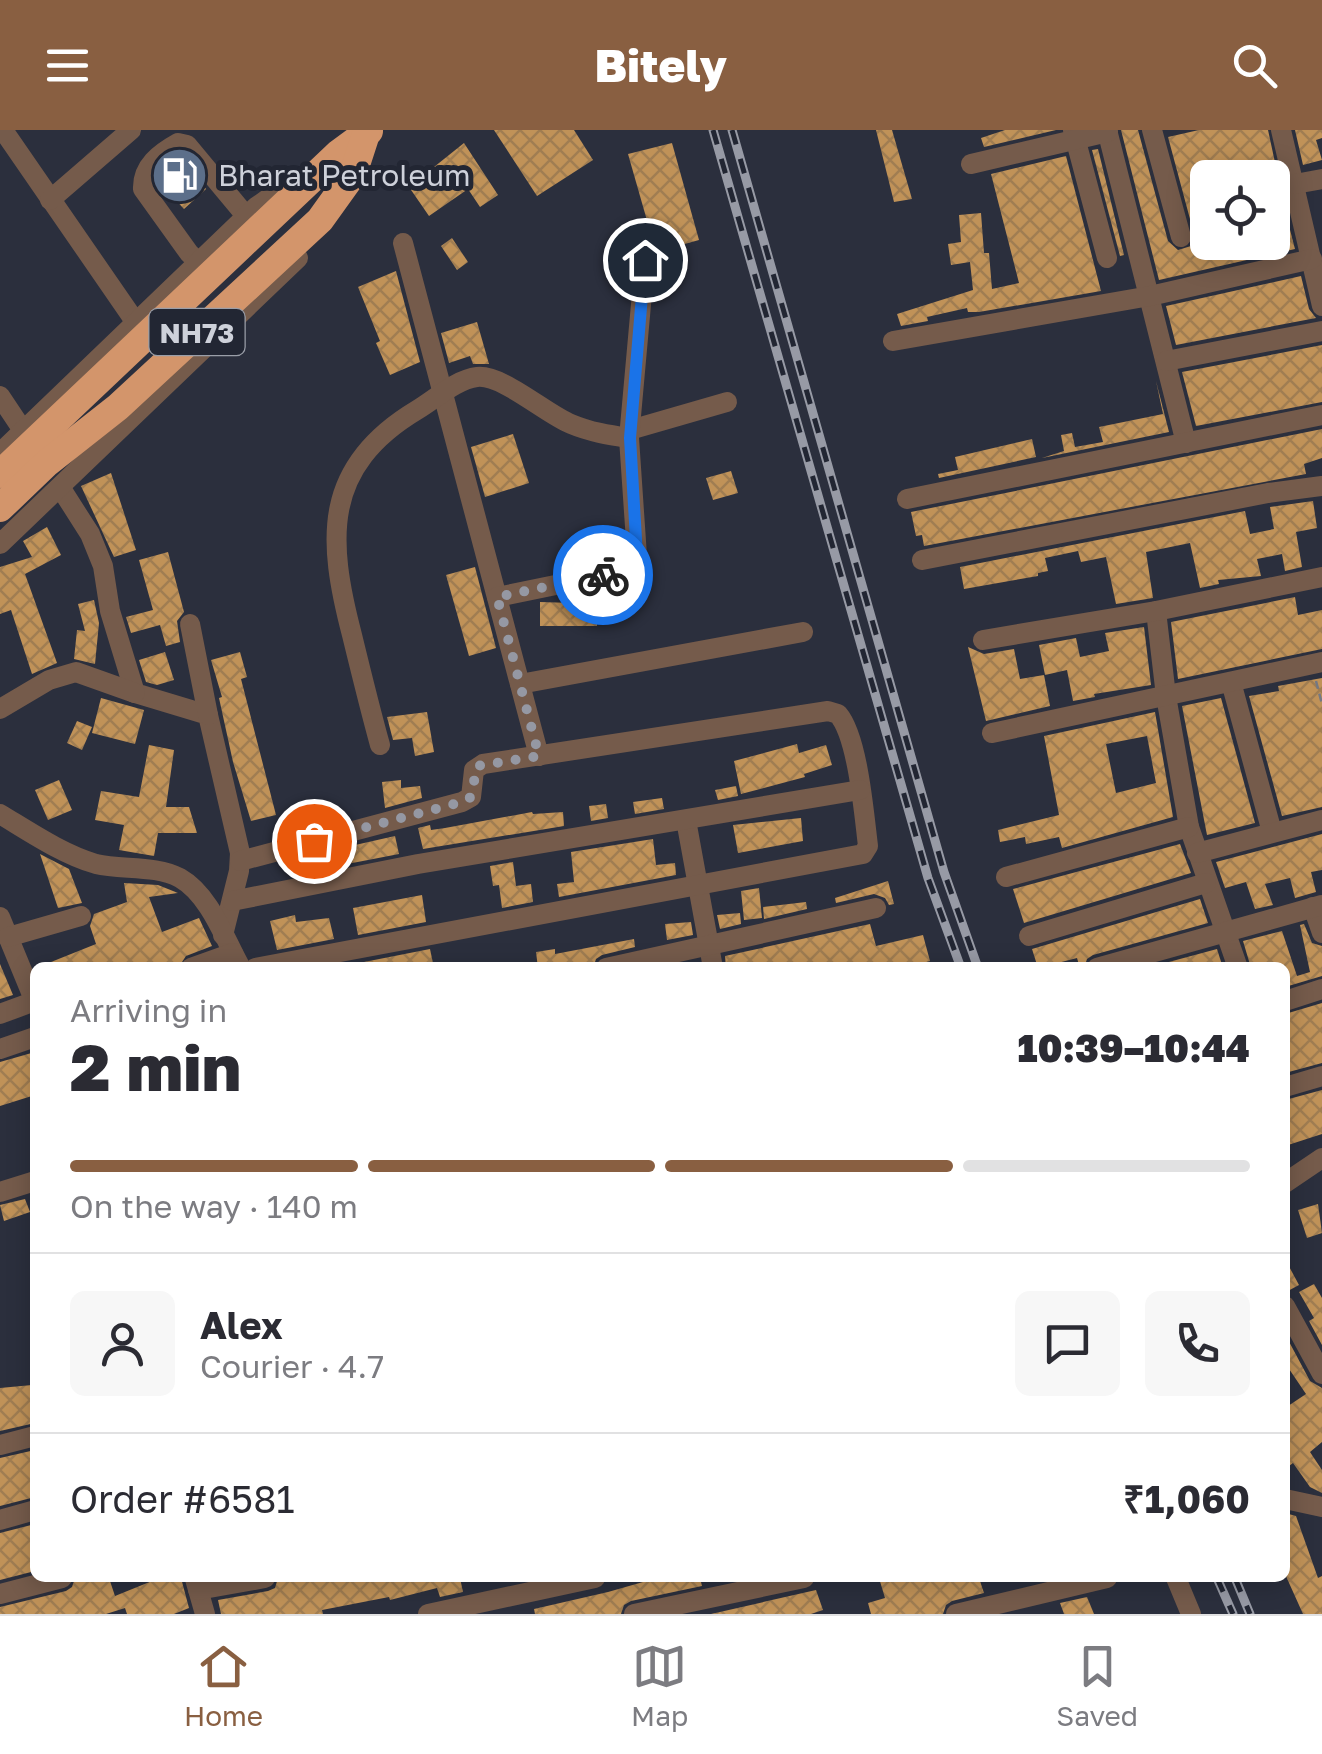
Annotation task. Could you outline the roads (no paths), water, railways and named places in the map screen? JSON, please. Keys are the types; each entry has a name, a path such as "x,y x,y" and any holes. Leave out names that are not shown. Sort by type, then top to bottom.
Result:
{"highway":[{"name":"NH73","path":"0,474 27,436 252,223 302,188 339,152 368,132"},
{"name":"NH73","path":"0,508 47,463 123,413 320,220 353,174 368,132"}],"street":[{"path":"3,130 141,329"},
{"path":"50,200 132,130"},
{"path":"1281,130 1316,262 1322,306"},
{"path":"971,164 1074,135 1108,131 1186,443"},
{"path":"1155,131 1181,237"},
{"path":"1074,135 1107,258"},
{"path":"205,269 144,189 146,172 163,151 178,143 187,145 252,223"},
{"path":"1296,184 1322,179"},
{"path":"402,243 539,756"},
{"path":"497,597 619,572 637,556 630,434 645,260"},
{"path":"893,341 1316,262"},
{"path":"1166,362 1322,331"},
{"path":"380,745 334,551 338,512 369,446 393,424 477,377 488,378 570,424 594,433 630,434 728,402"},
{"path":"0,396 27,436 0,453"},
{"path":"0,544 60,487 123,413"},
{"path":"907,500 1322,415"},
{"path":"922,560 1322,486"},
{"path":"60,487 90,534 103,566 110,610 136,693"},
{"path":"983,640 1156,611 1322,577"},
{"path":"1156,611 1188,827 1236,962"},
{"path":"190,624 239,839 240,861 232,902 232,951"},
{"path":"520,684 803,632"},
{"path":"992,734 1317,663"},
{"path":"0,708 49,680 76,672 208,715"},
{"path":"1232,682 1272,832"},
{"path":"240,861 462,802 471,797 477,766 828,711 838,714 847,728 868,846 863,854 288,962"},
{"path":"232,902 418,864 860,790"},
{"path":"0,814 92,862 181,879 197,894 232,951"},
{"path":"686,820 711,957"},
{"path":"1197,853 1322,820"},
{"path":"1006,877 1188,827"},
{"path":"1029,936 1206,883"},
{"path":"1142,960 1224,930 1318,906 1322,933"},
{"path":"663,962 711,957 876,908"},
{"path":"8,937 81,916"},
{"path":"0,917 30,990"},
{"path":"205,962 232,951"},
{"path":"1290,999 1322,989"},
{"path":"0,1014 30,1004"},
{"path":"0,1049 30,1040"},
{"path":"1290,1086 1322,1076"},
{"path":"1290,1180 1322,1158"},
{"path":"0,1192 30,1183"},
{"path":"1290,1315 1322,1374"},
{"path":"0,1445 30,1437"},
{"path":"1290,1501 1322,1506"},
{"path":"0,1520 30,1511"},
{"path":"0,1594 46,1582"},
{"path":"198,1601 253,1582"},
{"path":"428,1614 576,1582"},
{"path":"634,1614 785,1582"},
{"path":"956,1614 1036,1606 1097,1582"},
{"path":"1178,1582 1192,1614"}],"railway":[{"path":"713,130 928,878 959,962"},
{"path":"732,130 944,872 976,962"},
{"path":"1219,1582 1233,1614"},
{"path":"1237,1582 1250,1614"}],"place":[{"name":"Bharat Petroleum","path":"179,175"}]}
